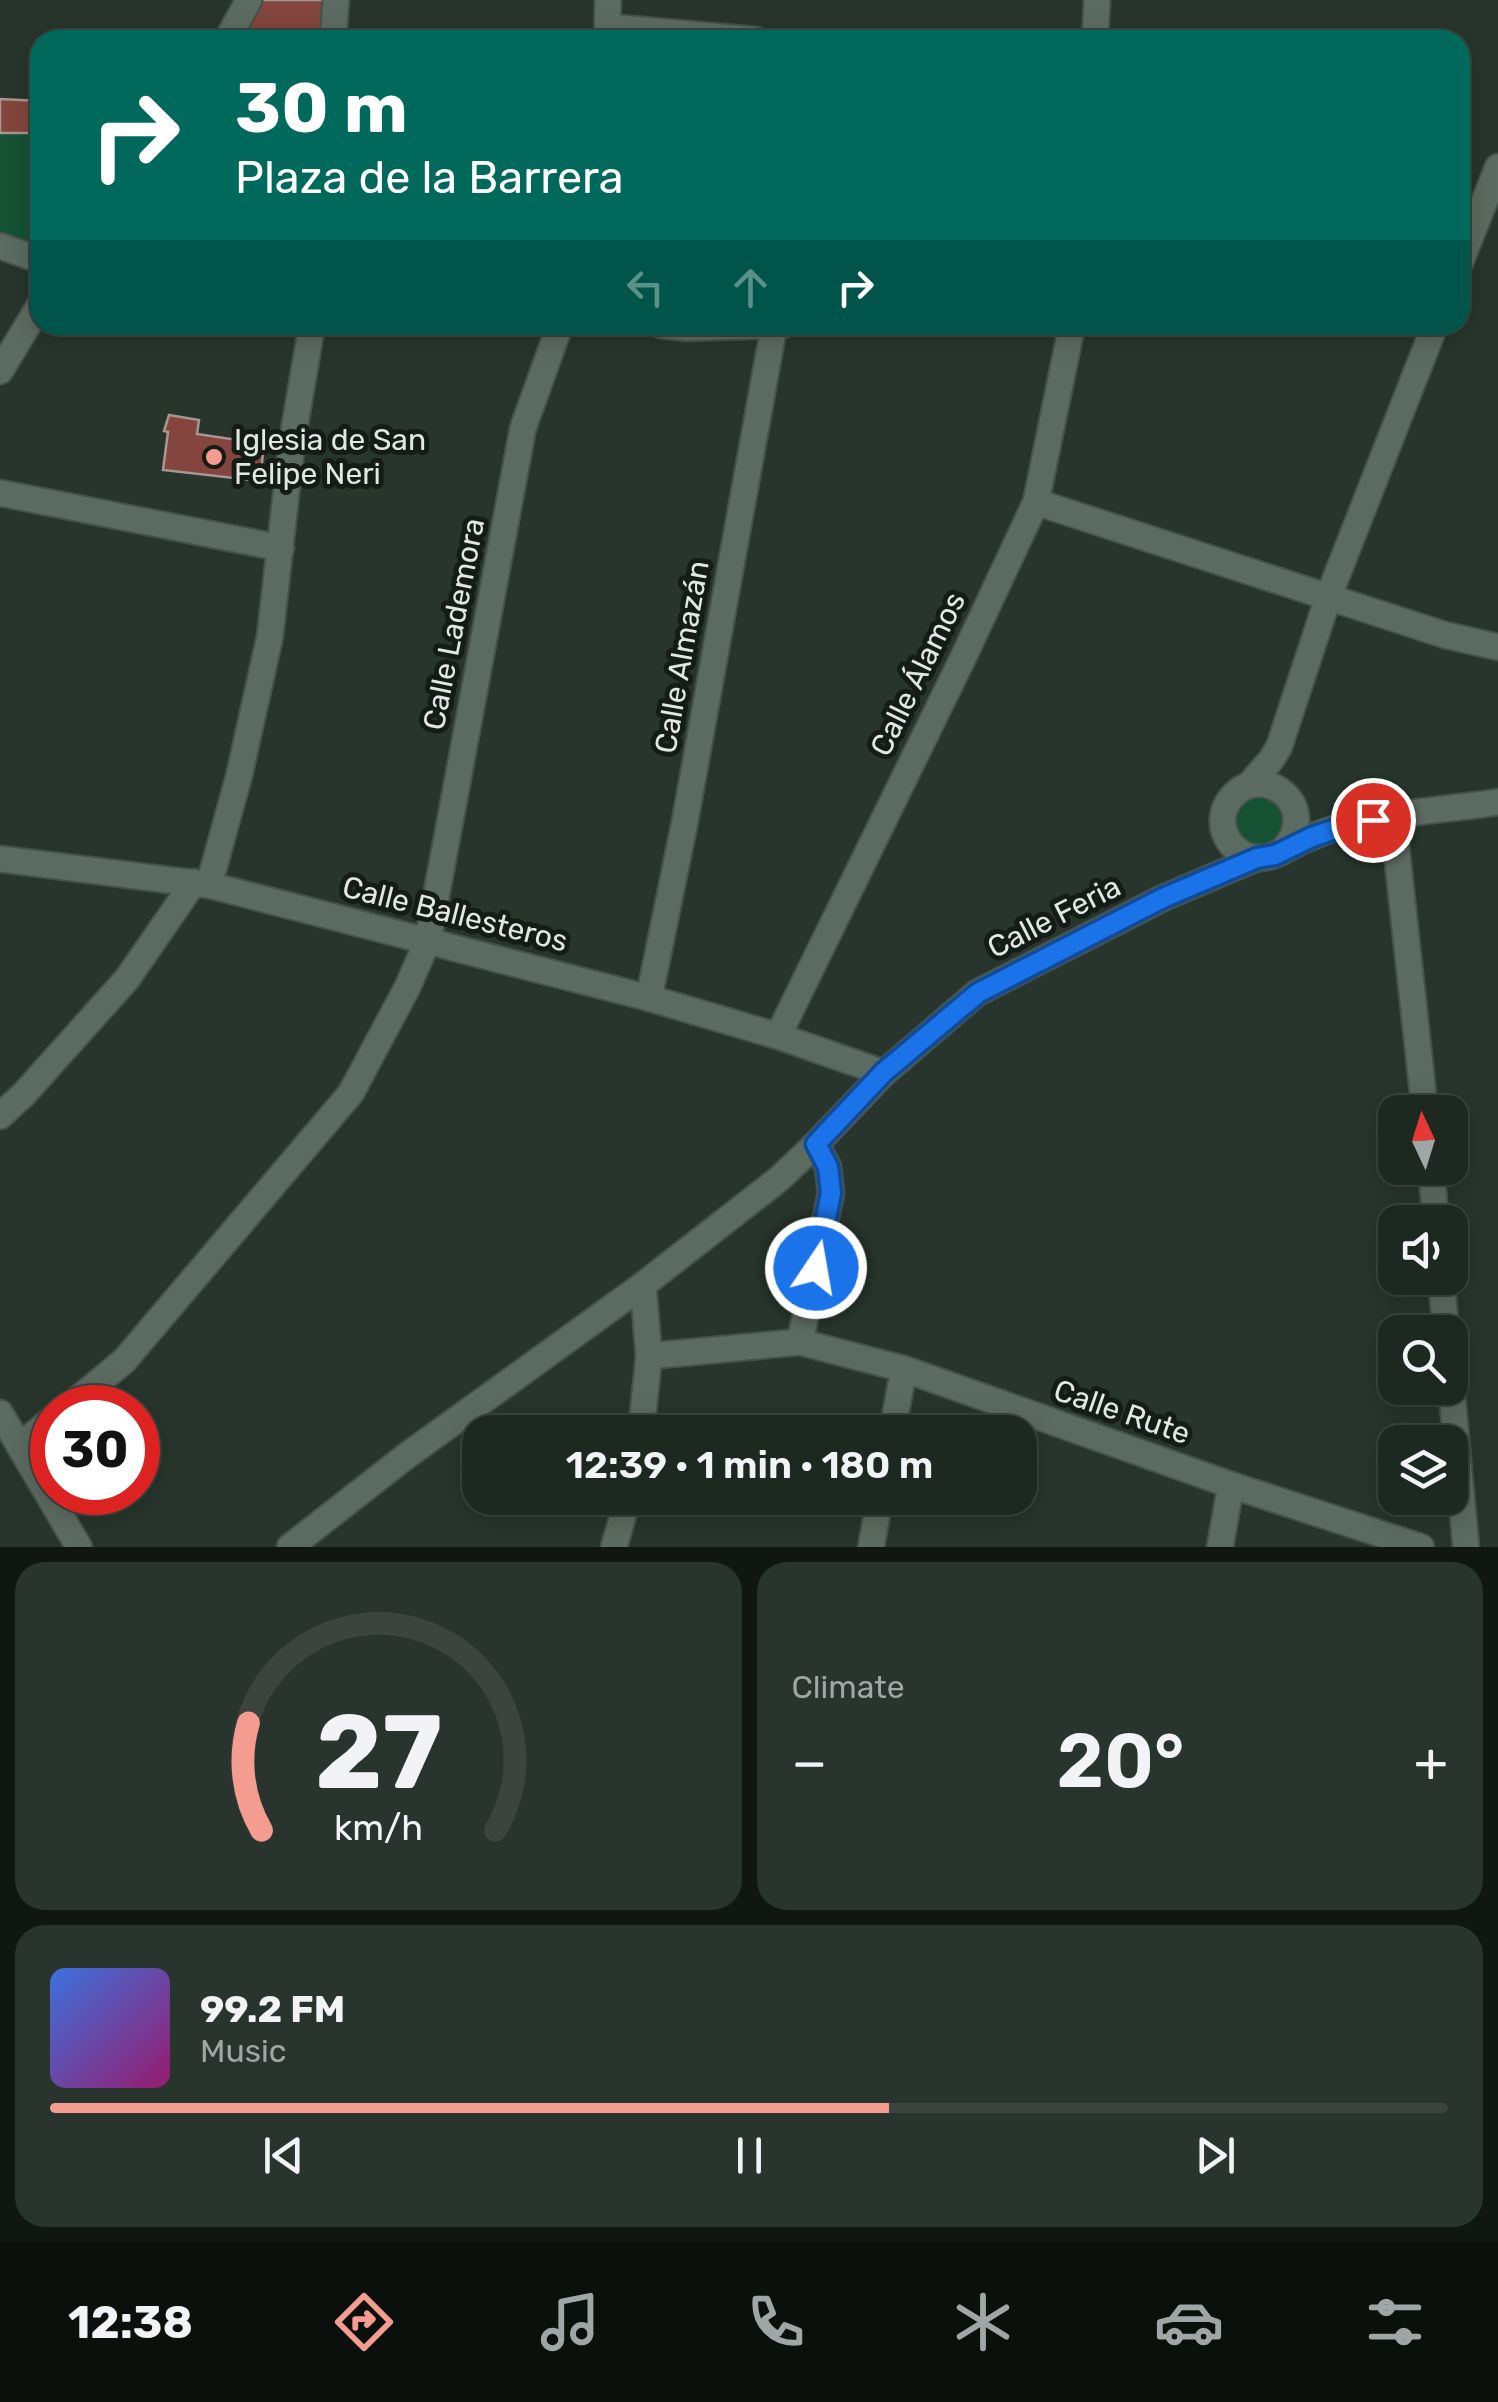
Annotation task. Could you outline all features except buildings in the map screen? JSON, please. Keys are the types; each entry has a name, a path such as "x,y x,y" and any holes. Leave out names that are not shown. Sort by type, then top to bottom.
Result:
{"street":[{"path":"232,30 249,0"},
{"path":"334,30 336,0"},
{"path":"607,30 608,0"},
{"path":"1096,30 1098,0"},
{"path":"1470,237 1498,167"},
{"path":"0,246 30,256"},
{"path":"0,371 30,321"},
{"path":"0,1116 126,980 202,884 239,776 270,636 292,442 310,335"},
{"name":"Calle Lademora","path":"96,1385 124,1362 351,1093 407,988 428,940 523,428 556,335"},
{"name":"Calle Almazán","path":"648,998 777,335"},
{"name":"Calle Álamos","path":"778,1036 1036,502 1070,335"},
{"path":"1249,785 1279,747 1328,598 1431,335"},
{"path":"0,493 281,548"},
{"path":"1036,502 1445,636 1498,646"},
{"path":"1279,747 1277,773 1295,832 1282,850"},
{"path":"1353,823 1311,819 1264,784 1238,790 1224,809 1224,833 1236,850 1266,858 1353,823 1498,802"},
{"path":"1393,816 1423,1095"},
{"name":"Calle Feria","path":"1163,898 1200,869 1220,847 1224,833"},
{"name":"Calle Feria","path":"290,1547 316,1537 404,1457 643,1285 778,1179 884,1072 978,993 1163,898 1257,858"},
{"name":"Calle Ballesteros","path":"0,859 202,884 648,998 884,1072"},
{"path":"650,1356 800,1342 831,1193 828,1167 816,1144"},
{"path":"642,1415 650,1356 643,1285"},
{"name":"Calle Rute","path":"800,1342 904,1370 1421,1547"},
{"path":"895,1415 904,1370"},
{"path":"1453,1405 1466,1547"},
{"path":"0,1413 80,1547"},
{"path":"21,1445 30,1437"},
{"path":"1220,1547 1230,1484"},
{"path":"614,1547 623,1515"},
{"path":"871,1547 877,1515"}],"green space":[{"path":"0,133 30,133 30,256 0,246"},
{"path":"1260,797 1277,804 1284,821 1277,838 1260,845 1243,838 1236,821 1243,804"}],"place":[{"name":"Iglesia de San Felipe Neri","path":"214,457"}],"route":[{"path":"816,1268 831,1193 828,1167 816,1144 884,1072 978,993 1163,898 1312,837 1373,820"}]}
